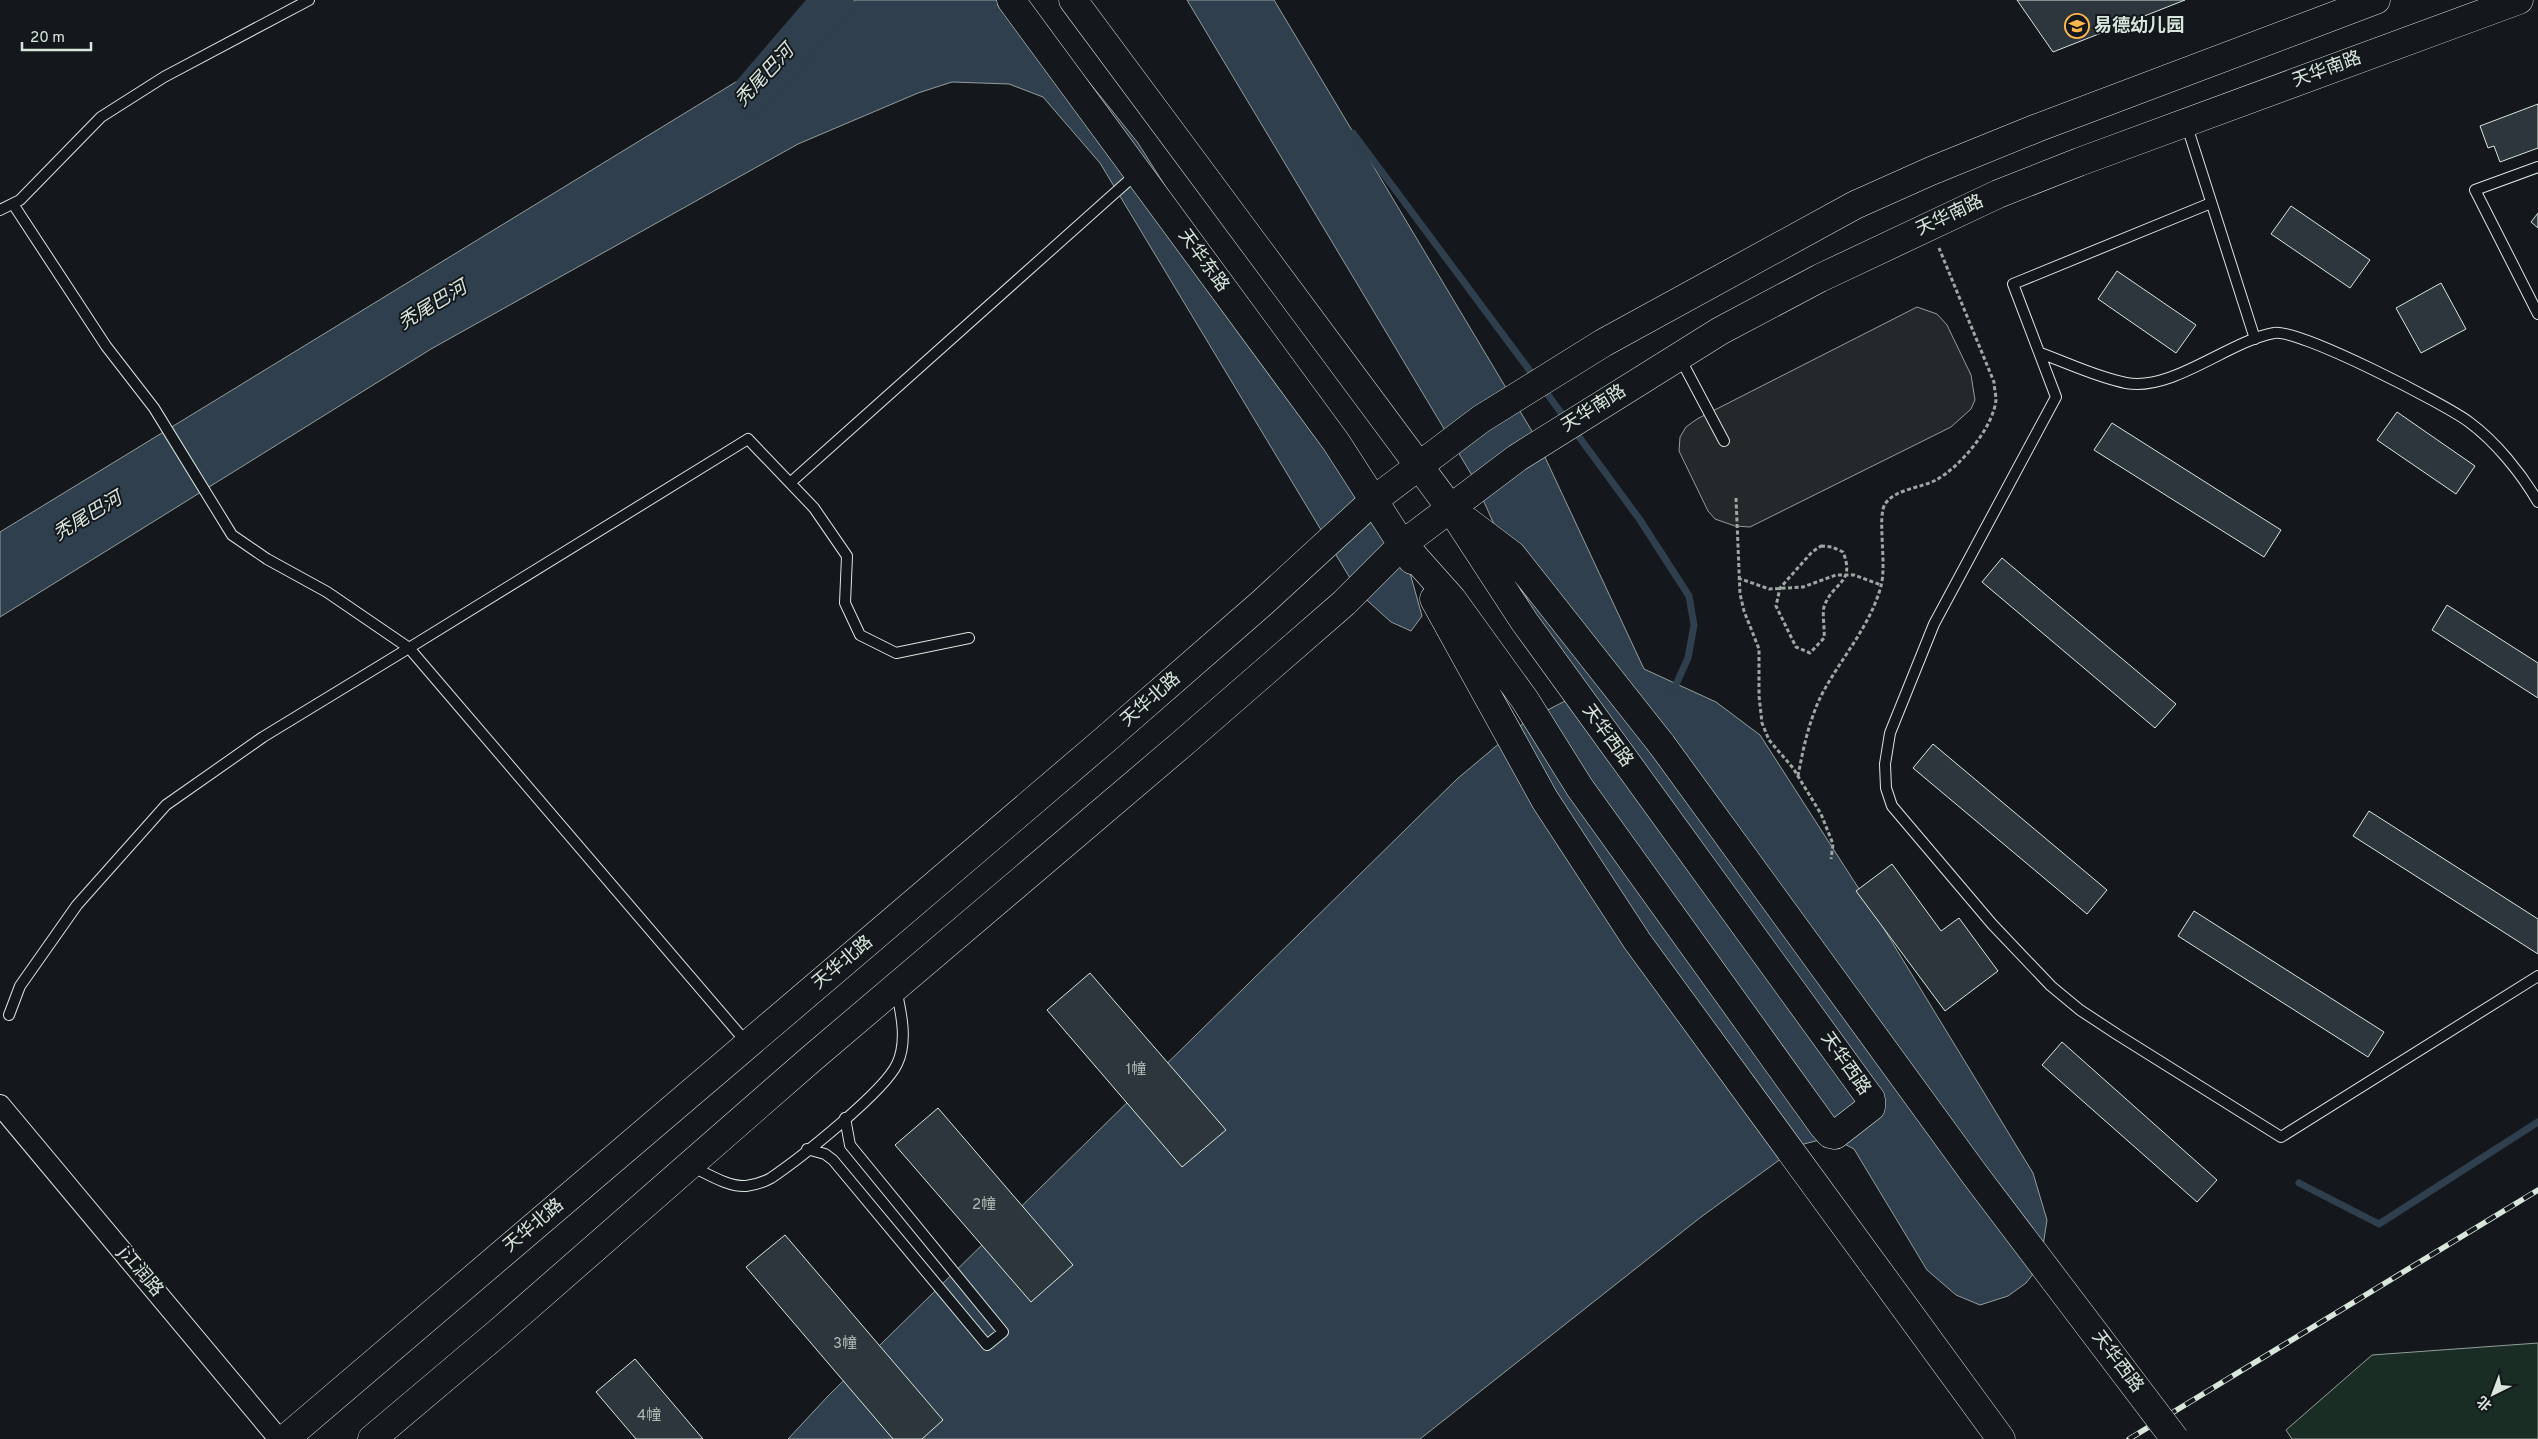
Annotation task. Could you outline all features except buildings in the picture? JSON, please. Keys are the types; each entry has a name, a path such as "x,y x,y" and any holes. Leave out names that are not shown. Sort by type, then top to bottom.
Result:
{"main road":[{"name":"天华东路","path":"1011,0 1330,434 1397,534"},
{"path":"1073,0 1444,500"},
{"name":"天华南路","path":"1397,534 1427,526 1444,500 1517,458 1720,331 1820,278 1998,194 2519,0"},
{"path":"1419,466 1481,419 1603,343 1854,205 1931,170 2360,2"},
{"name":"天华北路","path":"285,1439 1114,732 1262,603 1374,500 1419,466"},
{"name":"天华西路","path":"1397,534 1452,599 1525,700 1580,788 1802,1098 1830,1134 1834,1136 1840,1133 1871,1107 1871,1099 1866,1091 1524,621 1444,500"},
{"name":"天华西路","path":"1444,500 1512,555 1662,745 1975,1175 2175,1439"},
{"path":"372,1439 500,1331 896,987 1337,609 1397,534 1545,800 1636,941 2001,1439"}],"street":[{"name":"j江润路","path":"0,1105 279,1439"}],"lane":[{"path":"0,210 20,200 101,117 164,77 309,0"},
{"path":"2186,123 2255,339"},
{"path":"2538,167 2475,190 2538,314"},
{"path":"790,482 1138,173"},
{"path":"2212,203 2013,284 2056,397 1934,624 1890,733 1885,764 1886,788 1892,806 1992,924 2050,986 2080,1010 2118,1035 2281,1137 2538,976"},
{"path":"13,204 106,346 154,408 210,503 232,535 267,559 327,592 410,648 748,1044"},
{"path":"2040,353 2127,383 2158,382 2255,339 2275,332 2289,333 2321,344 2455,413 2470,423 2510,463 2538,502"},
{"path":"1679,357 1724,440"},
{"path":"9,1015 20,986 77,906 166,804 263,737 748,439 814,508 848,556 845,603 860,635 896,653 969,638"},
{"path":"690,1165 725,1182 743,1186 769,1179 845,1118 888,1077 898,1062 902,1044 902,1019 896,987"},
{"path":"807,1149 825,1154 833,1160 986,1345 1003,1332 850,1145 845,1118"}],"path":[{"path":"1798,776 1804,744 1821,696 1862,629 1881,585 1884,562 1882,513 1886,503 1896,495 1936,480 1952,468 1985,431 1996,400 1994,382 1930,226"},
{"path":"1736,498 1738,578 1744,612 1759,649 1759,696 1762,723 1769,740 1798,776 1821,814 1833,844 1830,859"},
{"path":"1821,546 1832,547 1843,552 1847,563 1846,575 1824,607 1824,638 1810,653 1796,647 1776,606 1780,588 1812,552 1821,546"},
{"path":"1738,578 1769,589 1802,588 1836,575 1854,575 1881,585"}],"green space":[{"path":"2538,1343 2538,1439 2292,1439 2286,1430 2372,1355"}],"shaded area":[{"path":"1917,307 1937,314 1947,325 1971,375 1975,400 1971,409 1951,427 1750,527 1735,526 1715,519 1708,511 1679,451 1680,437 1686,427 1697,419"}],"water":[{"path":"855,0 1023,0 1138,143 1410,573 1422,616 1411,631 1391,622 1359,593 1100,163 1043,97 1009,84 952,82 918,93 798,144 431,349 0,617 0,532 806,39"},
{"path":"1187,0 1274,0 1536,438 1644,669 1716,702 1760,735 1870,906 2033,1173 2047,1220 2040,1265 2026,1283 2008,1296 1980,1305 1956,1295 1927,1270 1854,1149 1831,1137 1800,1145 1701,1217 1420,1439 788,1439 828,1396 1457,779 1526,721 1571,698 1473,477"}],"waterway":[{"name":"秃尾巴河","path":"753,93 833,0"},
{"path":"1353,133 1536,379"},
{"path":"1543,388 1567,421"},
{"path":"1574,430 1640,520 1689,596 1694,625 1688,658 1673,691"},
{"path":"2299,1183 2379,1224 2538,1122"}],"railway":[{"path":"2129,1439 2538,1190"}],"place":[{"name":"易德幼儿园","path":"2077,26"}]}
